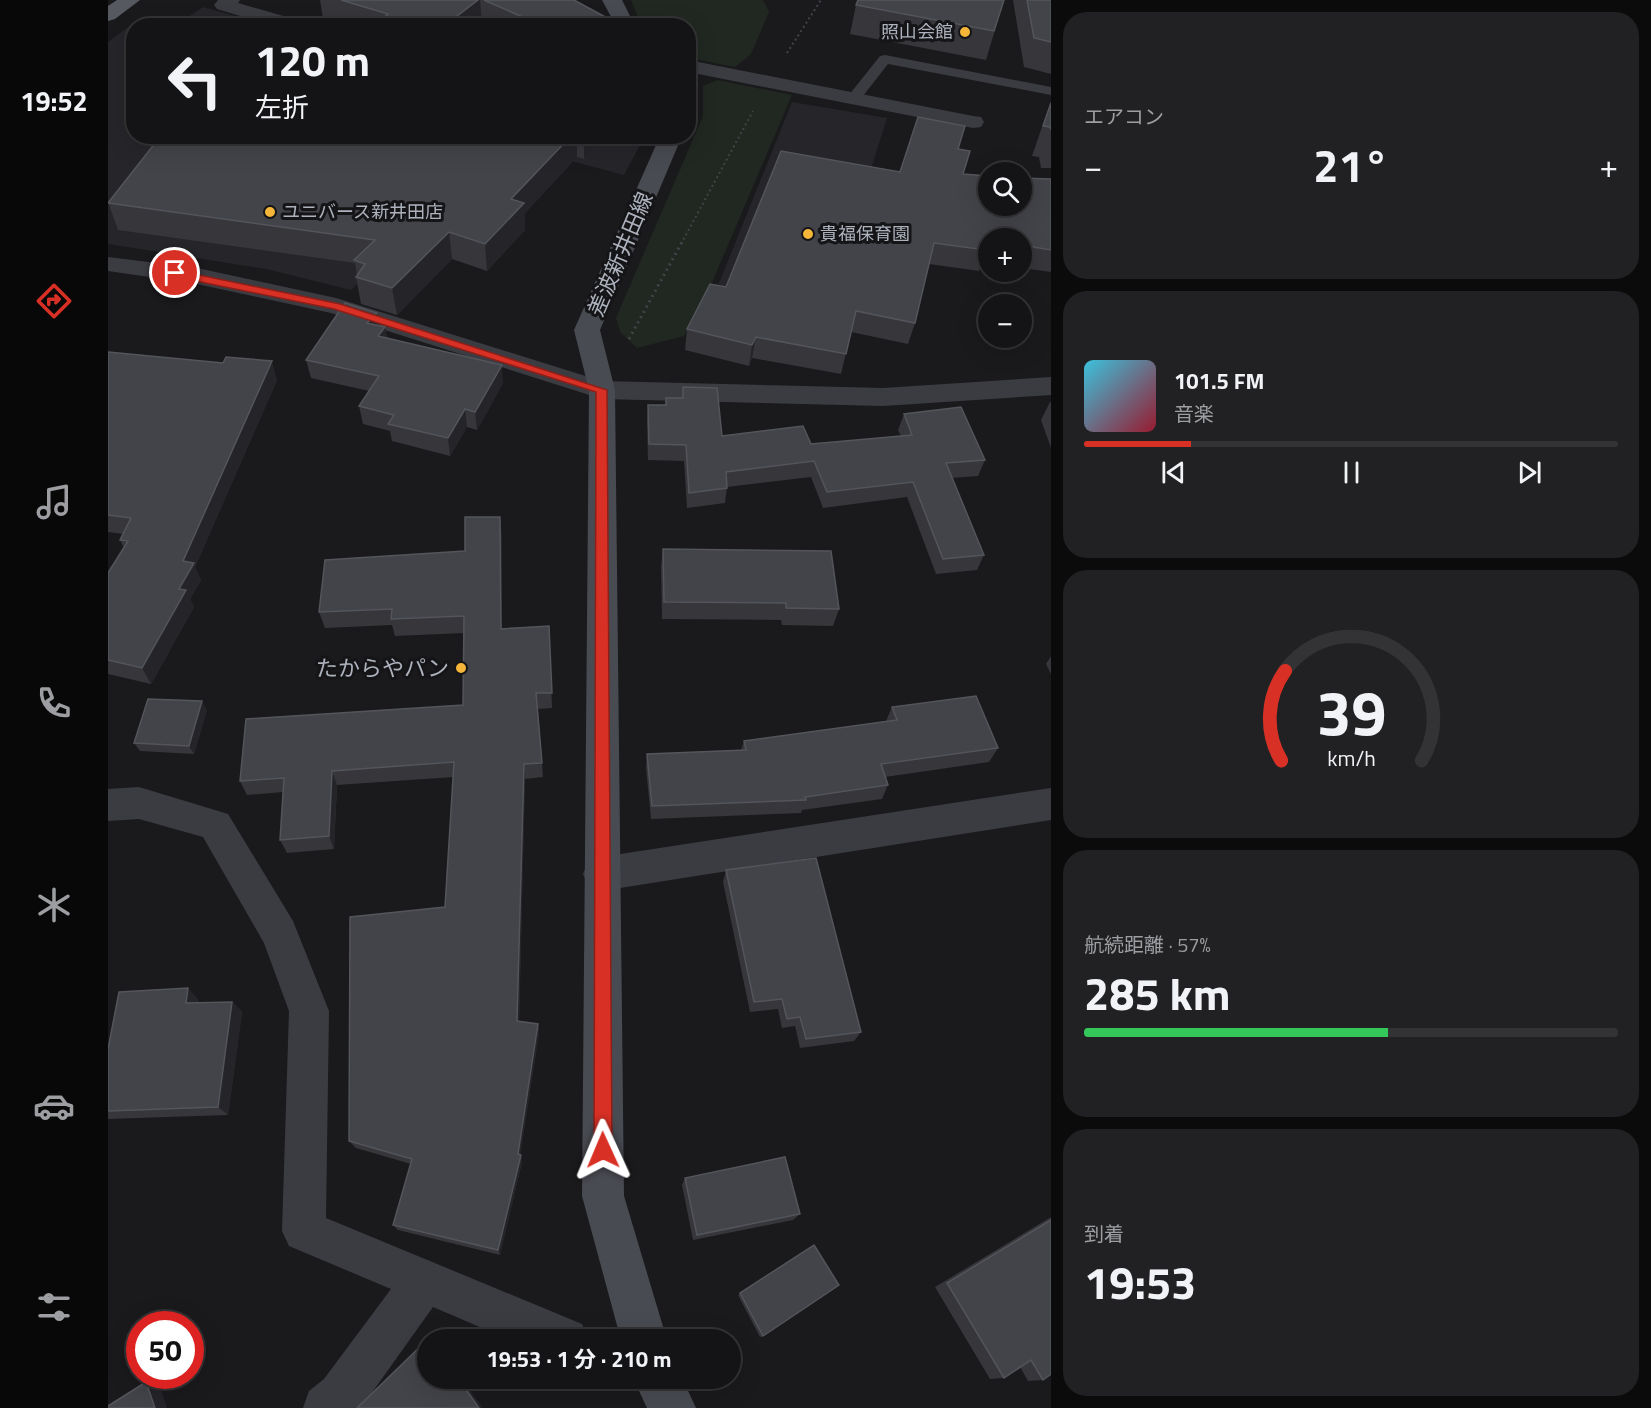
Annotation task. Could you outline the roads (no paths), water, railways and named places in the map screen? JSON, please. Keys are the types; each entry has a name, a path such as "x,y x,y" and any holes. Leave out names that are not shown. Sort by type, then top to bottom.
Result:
{"main road":[{"path":"108,15 130,0"},
{"path":"612,0 622,18"},
{"name":"差波新井田線","path":"641,1329 603,1196 602,390 587,330 662,144"},
{"path":"662,1389 673,1408"}],"street":[{"path":"230,0 224,4 270,18"},
{"path":"696,67 973,122"},
{"path":"108,264 197,276 336,306 602,390 885,397 988,394 1051,386"},
{"path":"108,805 140,803 215,825 280,934 309,1011 304,1230 539,1329"},
{"path":"601,874 1051,804"},
{"path":"326,1408 341,1396 424,1282"}],"lane":[{"path":"854,98 885,59 1051,92"}],"place":[{"name":"照山会館","path":"965,32"},
{"name":"ユニバース新井田店","path":"270,212"},
{"name":"貴福保育園","path":"808,234"},
{"name":"たからやパン","path":"461,668"}]}
